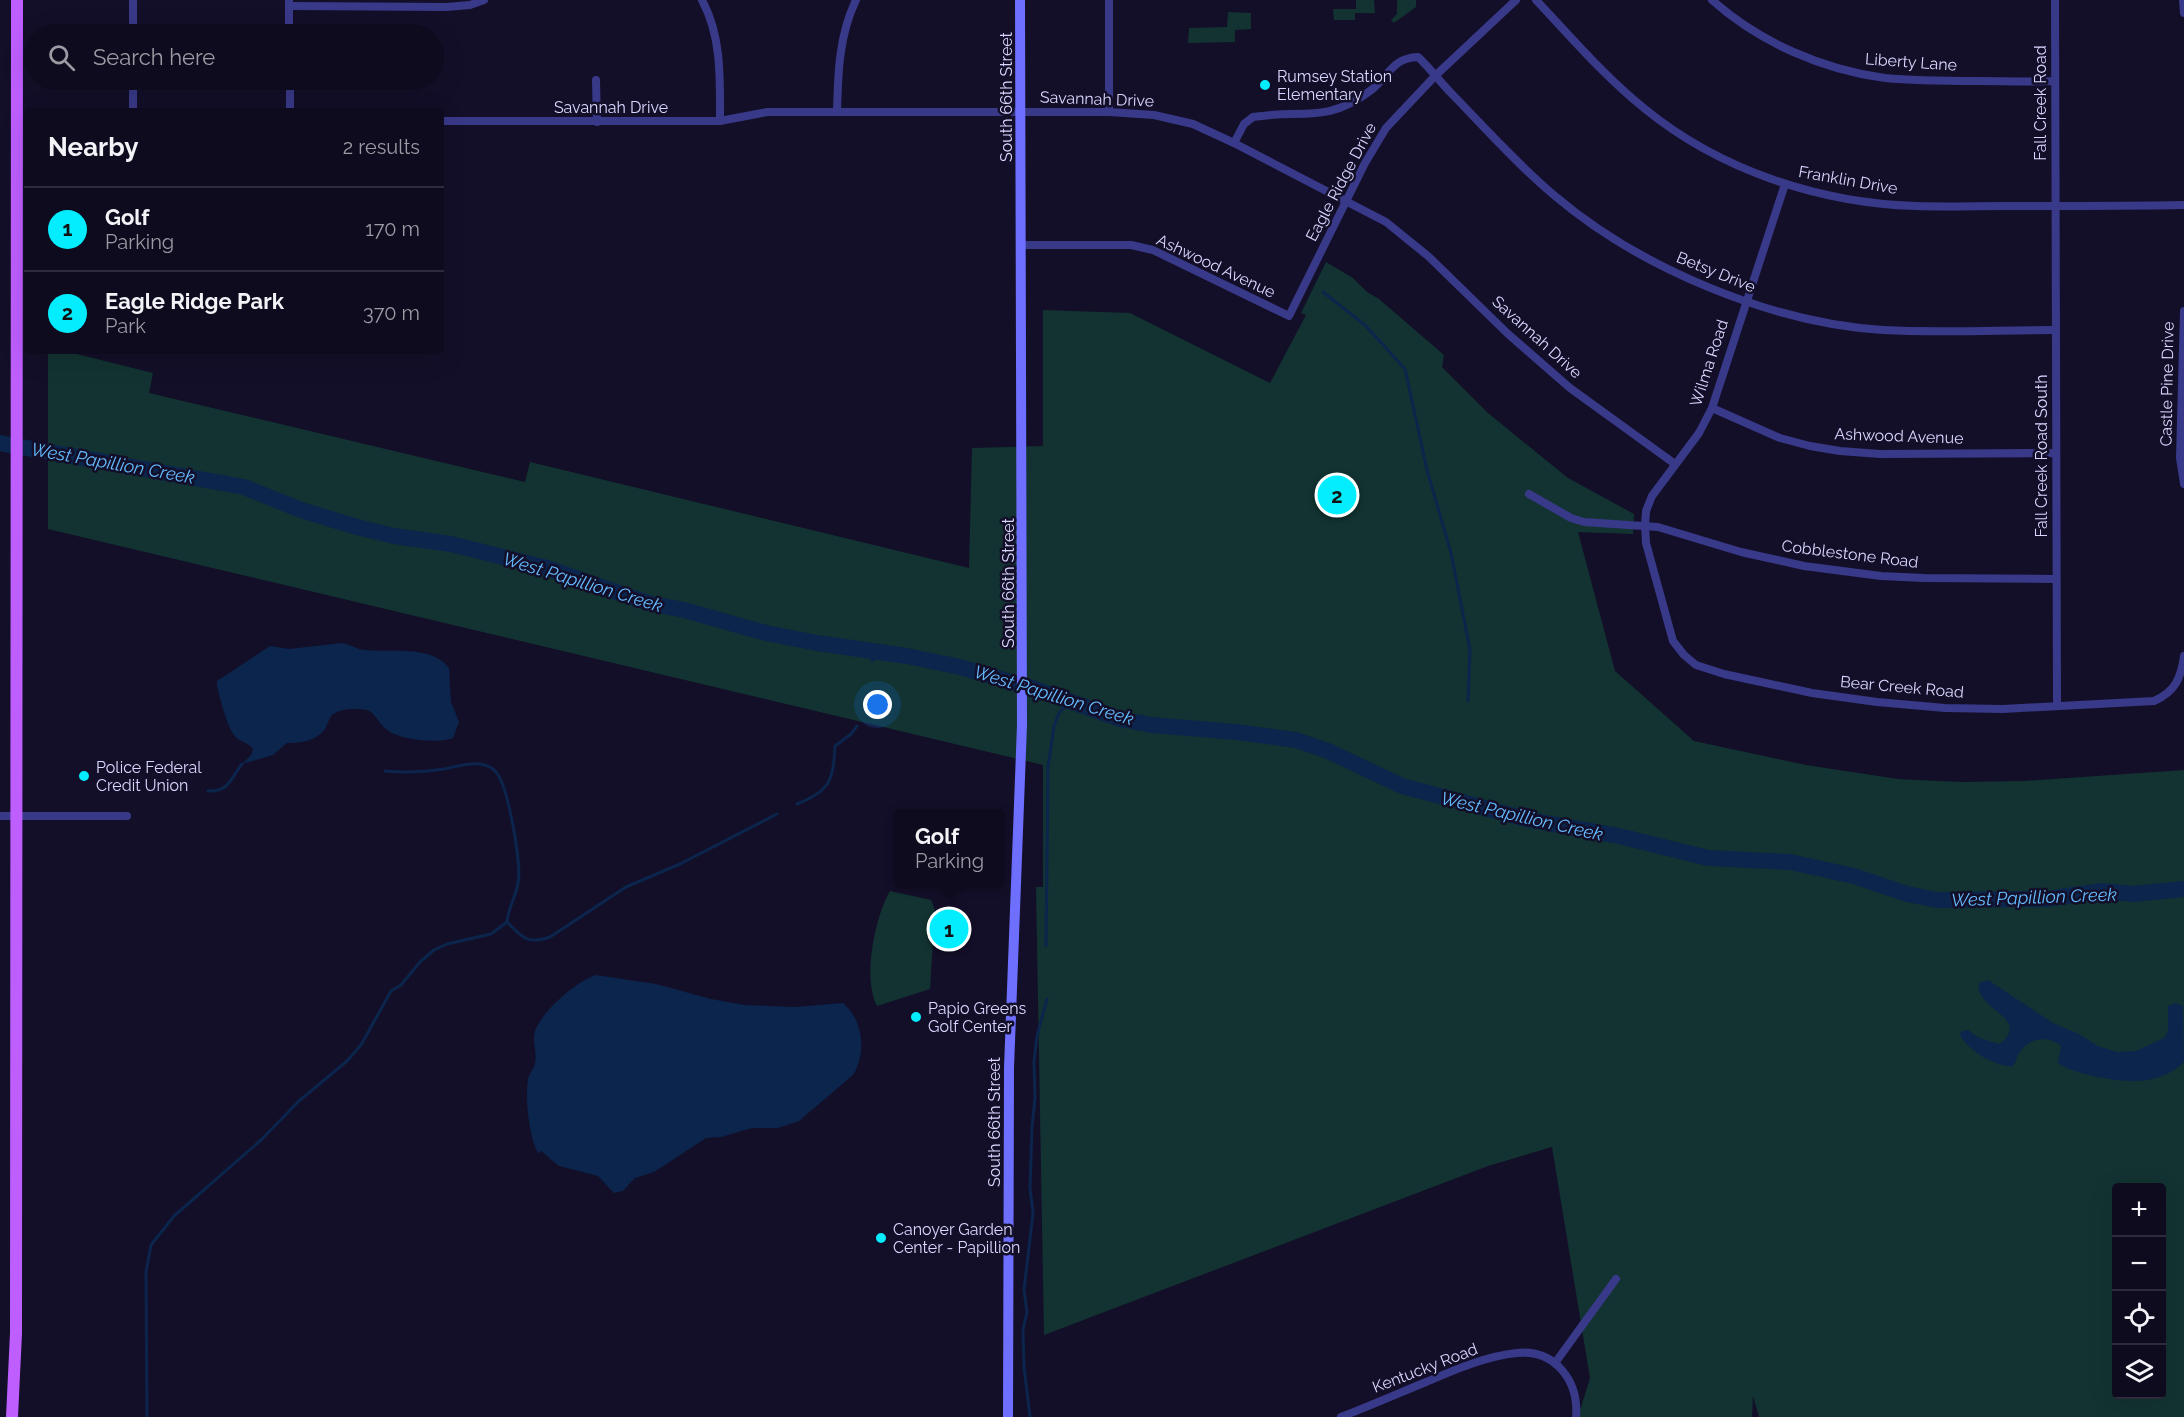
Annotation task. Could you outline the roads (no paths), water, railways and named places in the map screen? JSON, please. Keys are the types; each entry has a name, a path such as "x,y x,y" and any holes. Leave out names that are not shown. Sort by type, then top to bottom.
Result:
{"main road":[{"path":"12,1417 16,1341 17,0"}],"street":[{"path":"133,0 133,24"},
{"path":"290,24 289,3 446,7 470,5 484,0"},
{"path":"702,0 717,42 720,121"},
{"path":"837,112 838,68 842,44 856,0"},
{"name":"South 66th Street","path":"1008,1417 1009,1068 1023,649 1020,0"},
{"path":"1108,112 1109,0"},
{"name":"Eagle Ridge Drive","path":"1288,316 1386,128 1435,76 1516,0"},
{"name":"Franklin Drive","path":"1536,0 1600,68 1646,110 1686,137 1728,161 1785,184 1858,200 1914,206 2184,206"},
{"name":"Liberty Lane","path":"1712,0 1726,13 1791,51 1859,73 1922,80 2054,81"},
{"name":"Fall Creek Road","path":"2055,0 2056,206"},
{"path":"2183,0 2184,13"},
{"name":"Betsy Drive","path":"1234,143 1244,124 1253,117 1322,114 1343,108 1372,90 1398,61 1407,57 1418,57 1555,197 1604,233 1659,265 1746,301 1783,312 1840,324 1882,330 2056,330"},
{"path":"596,80 597,122"},
{"path":"133,90 133,108"},
{"path":"290,90 290,108"},
{"name":"Savannah Drive","path":"444,121 720,121 766,112 1108,112 1154,115 1193,124 1386,222 1428,256 1508,333 1570,388 1675,464"},
{"name":"Wilma Road","path":"1663,610 1646,543 1646,511 1652,495 1699,433 1712,408 1785,184"},
{"name":"Fall Creek Road South","path":"2056,206 2057,706"},
{"name":"Ashwood Avenue","path":"1022,245 1131,245 1153,250 1288,316"},
{"name":"Castle Pine Drive","path":"2184,312 2181,458 2184,484"},
{"name":"Ashwood Avenue","path":"1712,408 1780,438 1840,451 1880,454 2056,453"},
{"name":"Cobblestone Road","path":"1529,494 1571,518 1584,522 1645,525 1741,552 1804,566 1924,578 2056,579"},
{"name":"Bear Creek Road","path":"1663,610 1673,640 1684,655 1696,665 1724,674 1812,693 1877,702 1946,708 2154,701 2172,691 2181,674 2184,656"},
{"path":"0,816 127,816"},
{"path":"1576,1417 1570,1382 1563,1369 1555,1363 1616,1279"},
{"name":"Kentucky Road","path":"1341,1417 1458,1368 1504,1355 1520,1352 1537,1355 1555,1363"}],"water":[{"path":"342,643 364,650 410,651 432,655 441,660 449,668 451,702 459,722 453,738 429,741 400,736 386,729 370,711 348,709 334,713 325,729 313,739 287,743 273,755 242,764 251,755 253,749 236,737 232,731 220,700 217,681 270,646 289,649"},
{"path":"596,975 656,984 711,999 744,1005 795,1007 843,1003 850,1010 859,1027 860,1057 853,1075 799,1121 778,1128 752,1128 721,1137 706,1138 654,1172 635,1178 623,1191 614,1193 598,1176 559,1166 541,1151 538,1153 532,1137 527,1107 528,1080 536,1056 534,1035 537,1027 559,999 578,984"},
{"path":"1988,980 2053,1023 2079,1034 2098,1046 2117,1052 2136,1051 2164,1038 2168,1031 2168,1006 2175,1003 2183,1006 2184,1062 2168,1073 2149,1080 2107,1079 2074,1071 2058,1063 2061,1046 2046,1039 2036,1040 2026,1045 2020,1051 2013,1066 1991,1061 1968,1046 1960,1034 1968,1030 1979,1037 2000,1044 2008,1035 2010,1027 2006,1020 1980,992 1979,983"}],"waterway":[{"path":"1323,292 1366,326 1405,369 1427,470 1451,553 1470,650 1468,701"},
{"name":"West Papillion Creek","path":"0,443 244,487 301,510 357,527 394,536 451,544 547,568 648,603 684,610 766,633 960,667 1035,689 1120,719 1152,725 1296,740 1328,751 1402,786 1530,820 1619,836 1708,858 1790,862 1854,876 1907,894 1937,900 2047,899 2102,891 2133,894 2184,889"},
{"path":"872,661 878,653"},
{"path":"1046,946 1048,767 1054,726 1059,713 1069,701"},
{"path":"797,804 817,794 828,783 833,768 835,746 851,734 857,726"},
{"path":"208,791 225,787 242,764"},
{"path":"147,1417 146,1272 151,1245 174,1216 261,1140 299,1101 347,1061 361,1045 391,991 401,985 420,962 434,950 447,944 491,934 507,922 518,883 518,860 509,808 501,780 496,772 487,766 475,764 422,771 385,771"},
{"path":"507,922 530,940 550,937 626,887 680,864 777,814"},
{"path":"1030,1417 1024,1367 1023,1329 1027,1312 1024,1290 1033,1213 1030,1188 1035,1098 1034,1062 1037,1036 1047,999"}],"place":[{"name":"Rumsey Station Elementary","path":"1265,85"},
{"name":"Eagle Ridge Park","path":"1337,495"},
{"name":"Police Federal Credit Union","path":"84,776"},
{"name":"Golf","path":"949,929"},
{"name":"Papio Greens Golf Center","path":"916,1017"},
{"name":"Canoyer Garden Center - Papillion","path":"881,1238"}]}
